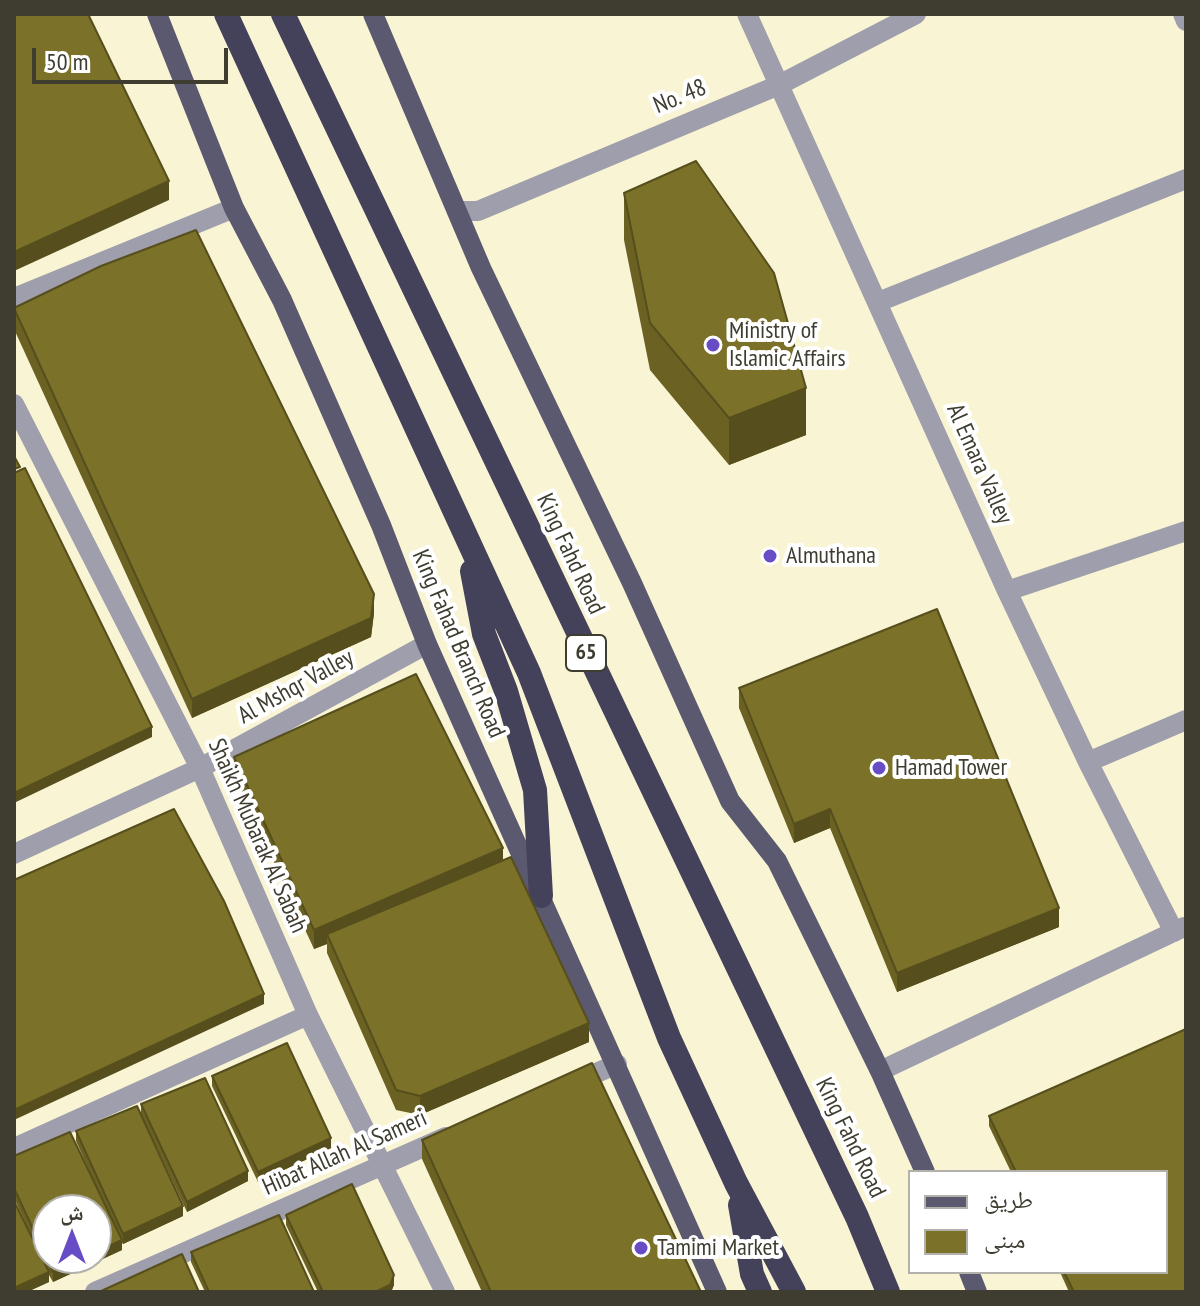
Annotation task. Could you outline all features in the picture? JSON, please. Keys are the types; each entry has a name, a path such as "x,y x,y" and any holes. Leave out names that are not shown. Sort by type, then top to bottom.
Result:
{"highway":[{"name":"65","path":"226,14 529,673 669,1038 736,1183 794,1292"},
{"name":"King Fahd Road","path":"283,14 850,1202 888,1292"},
{"path":"466,537 484,634 506,691 535,790 541,896"},
{"path":"736,1183 752,1274 760,1292"}],"main road":[{"name":"King Fahad Branch Road","path":"157,14 234,208 288,313 381,525 427,644 717,1292"},
{"path":"373,14 457,211 632,583 730,801 777,861 880,1071 924,1170"}],"street":[{"name":"Al Emara Valley","path":"747,14 1007,591 1088,762 1180,929"},
{"name":"No. 48","path":"457,211 478,211 779,85 916,14"},
{"path":"1183,14 1186,21"},
{"path":"878,302 1186,179"},
{"path":"14,298 234,208"},
{"name":"Shaikh Mubarak Al Sabah","path":"14,404 200,768 308,1015 445,1292"},
{"path":"1007,591 1186,531"},
{"name":"Al Mshqr Valley","path":"14,854 200,768 427,644"},
{"path":"1088,762 1186,720"},
{"path":"880,1071 1180,929"},
{"path":"14,1148 308,1015"},
{"path":"558,1089 617,1064"},
{"name":"Hibat Allah Al Sameri","path":"95,1292 470,1127"}],"building":[{"path":"14,14 88,14 169,181 14,252"},
{"name":"Ministry of Islamic Affairs","path":"696,161 774,273 806,388 729,418 650,323 624,193"},
{"path":"196,230 374,594 371,618 192,699 14,308 101,266"},
{"path":"25,468 152,727 14,793 14,473"},
{"name":"Hamad Tower","path":"937,609 1059,908 897,973 830,809 794,824 739,688"},
{"path":"416,674 503,848 314,930 234,757"},
{"path":"174,809 224,901 264,994 14,1110 14,880"},
{"path":"511,857 589,1023 420,1096 396,1090 327,934"},
{"path":"1186,1029 1186,1292 1074,1292 1065,1274 1168,1274 1168,1170 1015,1170 989,1116"},
{"path":"287,1043 331,1138 258,1172 212,1076"},
{"path":"592,1063 701,1292 491,1292 422,1140"},
{"path":"205,1078 248,1171 187,1202 141,1104"},
{"path":"137,1106 183,1206 123,1234 112,1210 112,1194 105,1194 76,1131"},
{"path":"70,1132 100,1194 32,1194 32,1227 14,1188 14,1156"},
{"path":"352,1184 394,1275 390,1285 375,1292 323,1292 286,1215"},
{"path":"14,1201 32,1238 32,1274 45,1274 14,1288"},
{"path":"279,1215 314,1292 209,1292 191,1252"},
{"path":"112,1219 122,1240 112,1245"},
{"path":"182,1254 199,1292 99,1292"}],"place":[{"name":"Ministry of Islamic Affairs","path":"713,345"},
{"name":"Almuthana","path":"770,556"},
{"name":"Hamad Tower","path":"879,768"},
{"name":"Tamimi Market","path":"641,1248"}]}
